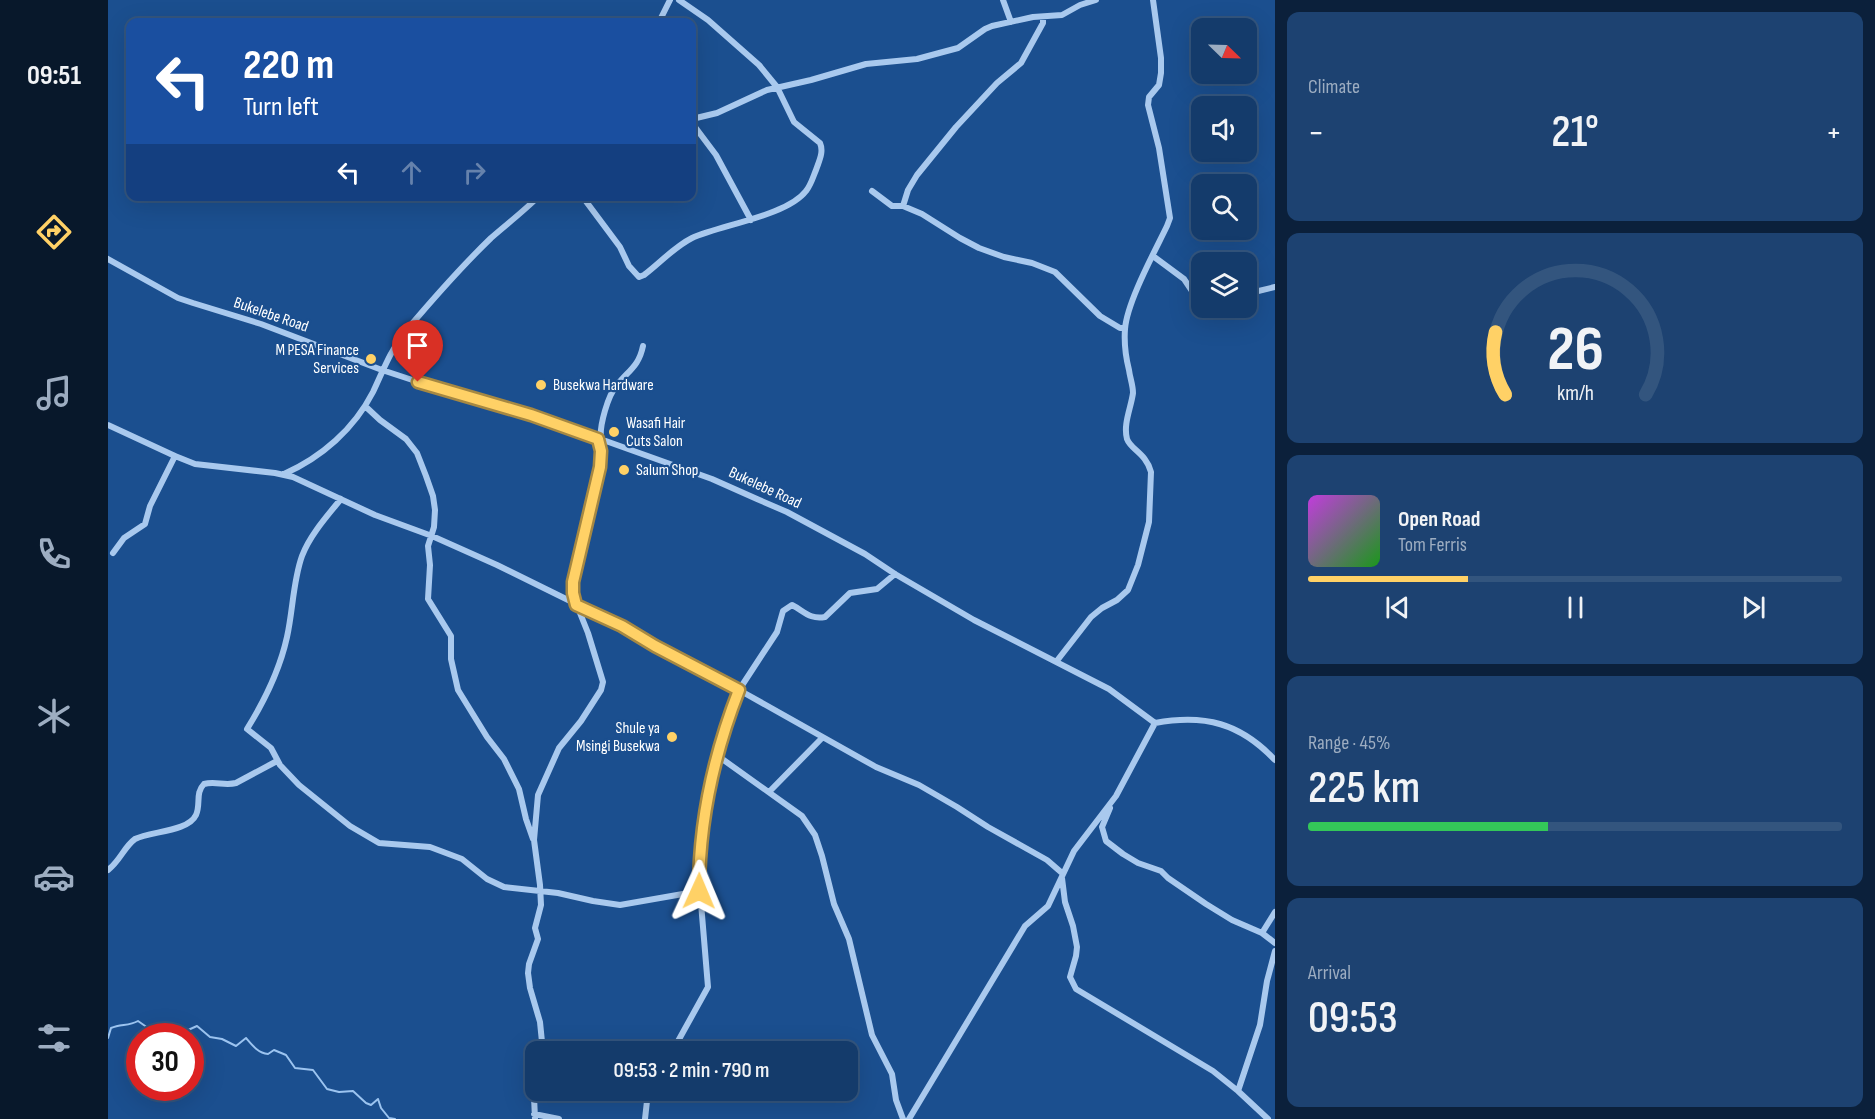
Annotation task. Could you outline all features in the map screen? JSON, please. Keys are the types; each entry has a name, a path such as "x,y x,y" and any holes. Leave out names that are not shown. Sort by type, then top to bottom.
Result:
{"street":[{"path":"661,18 670,0"},
{"path":"586,201 620,247 629,266 639,277 678,246 692,238 751,220 785,206 802,195 812,181 821,154 820,143 794,122 777,87 751,57 703,16 679,0"},
{"path":"1003,0 1011,22"},
{"path":"696,120 717,113 756,93 872,63 935,55 958,48 985,29 1033,17 1062,15 1080,5 1096,0"},
{"path":"1056,662 1091,617 1128,590 1138,565 1149,522 1151,472 1149,464 1126,436 1133,392 1125,328 1134,300 1167,226 1170,212 1159,148 1148,105 1149,97 1159,85 1161,73 1153,0"},
{"path":"903,206 908,190 917,175 997,83 1021,63 1043,23 1043,16"},
{"path":"696,127 716,155 751,220"},
{"path":"872,191 892,206 903,206 928,217 979,248 1055,272 1100,316 1120,328 1125,328"},
{"path":"284,474 304,464 342,435 365,406 388,356 399,340 453,277 492,237 533,201"},
{"path":"1153,255 1184,279 1191,290"},
{"name":"Bukelebe Road","path":"108,259 178,297 261,324 382,370 537,417 600,439 712,479 788,512 865,554 974,620 1109,689 1155,723"},
{"path":"1257,291 1275,287"},
{"path":"542,1041 540,1022 528,973 538,939 535,928 541,904 534,840 538,795 559,748 581,721 603,682 588,633 576,605 573,582 600,467 601,430 611,395 618,383 637,363 643,346"},
{"path":"365,406 406,439 417,453 433,496 435,520 428,546 428,598 451,636 451,659 458,690 487,737 504,759 519,789 534,840"},
{"path":"108,425 174,456 205,466 284,474 375,515 432,536 497,565 622,626 876,767 919,785 1047,860 1062,876 1065,902 1077,947 1070,977 1076,989 1212,1071 1239,1091 1268,1119"},
{"path":"113,553 124,538 145,524 150,506 174,456"},
{"path":"341,499 311,539 302,556 284,651 266,695 247,729 271,748 277,761 298,785 338,818 374,840 388,844 430,847 462,859 487,879 513,889 558,893 593,902 620,905 699,891"},
{"path":"678,1041 708,987 699,891 701,844 706,804 727,722 739,690 777,632 781,616 786,608 792,605 806,615 825,617 850,593 877,589 895,574"},
{"path":"909,1119 1025,926 1048,906 1087,833 1116,796 1155,723 1175,720 1218,722 1233,727 1264,749 1275,760"},
{"path":"770,791 822,738"},
{"path":"1264,749 1275,750"},
{"path":"718,756 802,816 815,835 834,904 849,939 872,1035 892,1074 896,1100 903,1119"},
{"path":"108,870 120,859 135,839 166,831 193,819 197,813 199,792 204,783 229,785 236,783 277,761"},
{"path":"1110,804 1102,827 1106,841 1123,855 1161,871 1232,920 1262,933 1275,943"},
{"path":"1262,933 1275,912"},
{"path":"1239,1091 1260,1025 1266,981 1275,951"},
{"path":"534,1101 535,1116 559,1119"},
{"path":"645,1119 647,1101"}],"waterway":[{"path":"108,1038 111,1028 138,1021 148,1028 165,1028 177,1035 197,1026 210,1037 222,1039 236,1046 246,1038 261,1052 268,1054 274,1050 286,1055 295,1068 313,1070 327,1089 339,1092 353,1091 371,1105 378,1099 381,1108 389,1118 395,1119"}],"place":[{"name":"M PESA Finance Services","path":"371,359"},
{"name":"Busekwa Hardware","path":"541,385"},
{"name":"Wasafi Hair Cuts Salon","path":"614,432"},
{"name":"Salum Shop","path":"624,470"},
{"name":"Shule ya Msingi Busekwa","path":"672,737"}],"route":[{"path":"418,382 531,415 598,439 601,451 600,467 573,582 576,605 622,626 739,690 727,722 706,804 699,891"}]}
